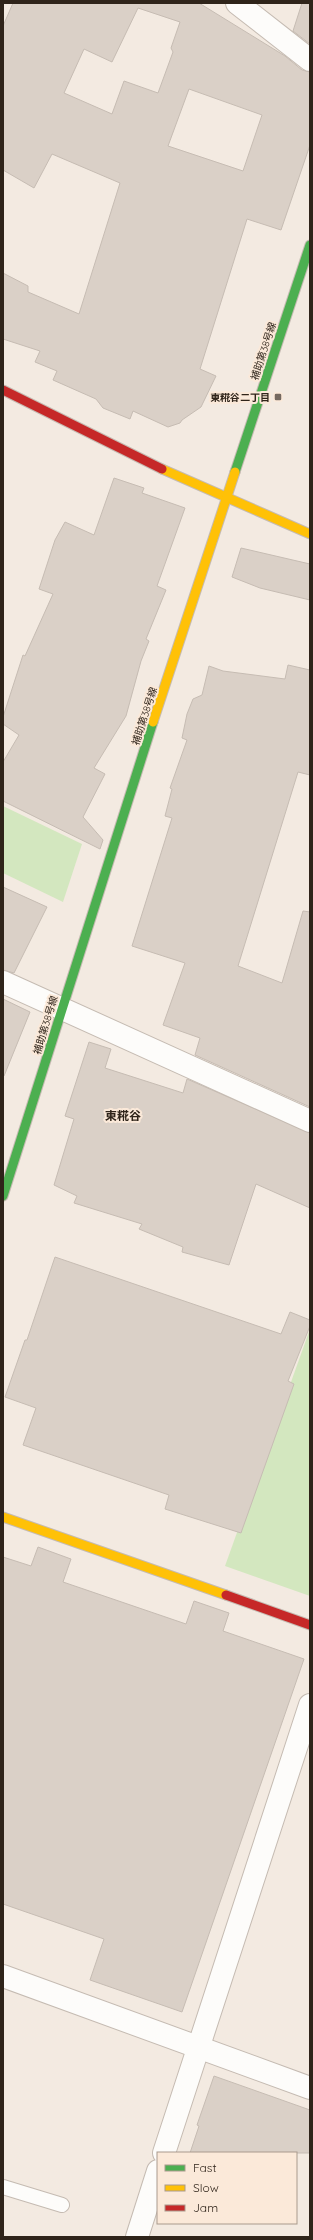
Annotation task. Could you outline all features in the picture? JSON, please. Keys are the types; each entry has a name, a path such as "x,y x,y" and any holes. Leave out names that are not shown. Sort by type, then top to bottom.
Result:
{"street":[{"path":"237,3 310,60"},
{"name":"補助第38号線","path":"3,1196 226,498 310,245"},
{"path":"3,390 226,498 310,534"},
{"path":"3,982 310,1121"},
{"path":"3,1517 310,1625"},
{"path":"164,2152 310,1705"},
{"path":"3,1976 310,2088"},
{"path":"137,2237 157,2174"}],"lane":[{"path":"3,2187 62,2205"}],"green space":[{"path":"3,806 82,844 63,902 3,873"},
{"path":"310,1329 310,1596 225,1566"}],"building":[{"path":"13,3 199,3 285,56 302,70 310,72 310,145 281,230 247,219 200,369 216,376 201,407 180,423 168,427 133,411 130,419 103,408 96,399 53,380 57,371 35,362 40,351 3,339 3,273 28,286 28,292 79,314 120,183 52,154 34,188 3,170 3,26","holes":["138,8 180,22 171,48 173,52 158,93 124,81 112,114 64,93 84,49 112,62","189,89 262,115 243,171 168,146"]},
{"path":"302,3 310,3 310,44 293,31"},
{"path":"114,478 144,488 142,493 185,508 157,586 166,590 146,639 149,641 141,661 126,716 94,768 105,774 83,817 103,840 100,849 3,801 3,762 19,735 3,724 3,717 23,655 25,656 53,594 39,589 55,540 65,522 94,535"},
{"path":"241,548 310,564 310,600 260,588 232,577"},
{"path":"288,665 310,670 310,775 298,772 238,966 282,983 303,911 310,912 310,1107 195,1055 200,1038 163,1025 185,963 132,946 172,818 165,816 172,789 170,788 187,740 182,738 187,714 193,699 202,695 209,666 223,671 285,679"},
{"path":"3,887 47,907 14,973 3,970"},
{"path":"3,999 30,1012 4,1076 3,1076"},
{"path":"89,1042 111,1049 105,1068 183,1093 187,1079 310,1133 310,1208 256,1184 229,1265 182,1252 183,1247 139,1229 142,1224 74,1203 77,1196 54,1185 74,1119 65,1116"},
{"path":"55,1257 281,1334 290,1312 310,1320 310,1326 288,1381 294,1384 241,1533 165,1509 169,1495 23,1445 36,1408 5,1397 25,1340 27,1340"},
{"path":"38,1547 71,1559 63,1582 186,1624 194,1601 229,1613 223,1631 304,1659 182,2012 90,1980 104,1939 3,1904 3,1557 31,1566"},
{"path":"214,2076 310,2110 310,2153 190,2152 199,2126 197,2125"}],"traffic: fast":[{"path":"235,472 310,245"},
{"path":"3,1196 153,722"}],"traffic: slow":[{"path":"162,469 310,534"},
{"path":"153,722 235,472"},
{"path":"3,1517 226,1595"}],"traffic: jam":[{"path":"3,390 162,469"},
{"path":"226,1595 310,1625"}],"place":[{"name":"東糀谷二丁目","path":"278,397"}],"district":[{"name":"東糀谷","path":"123,1116"}]}
